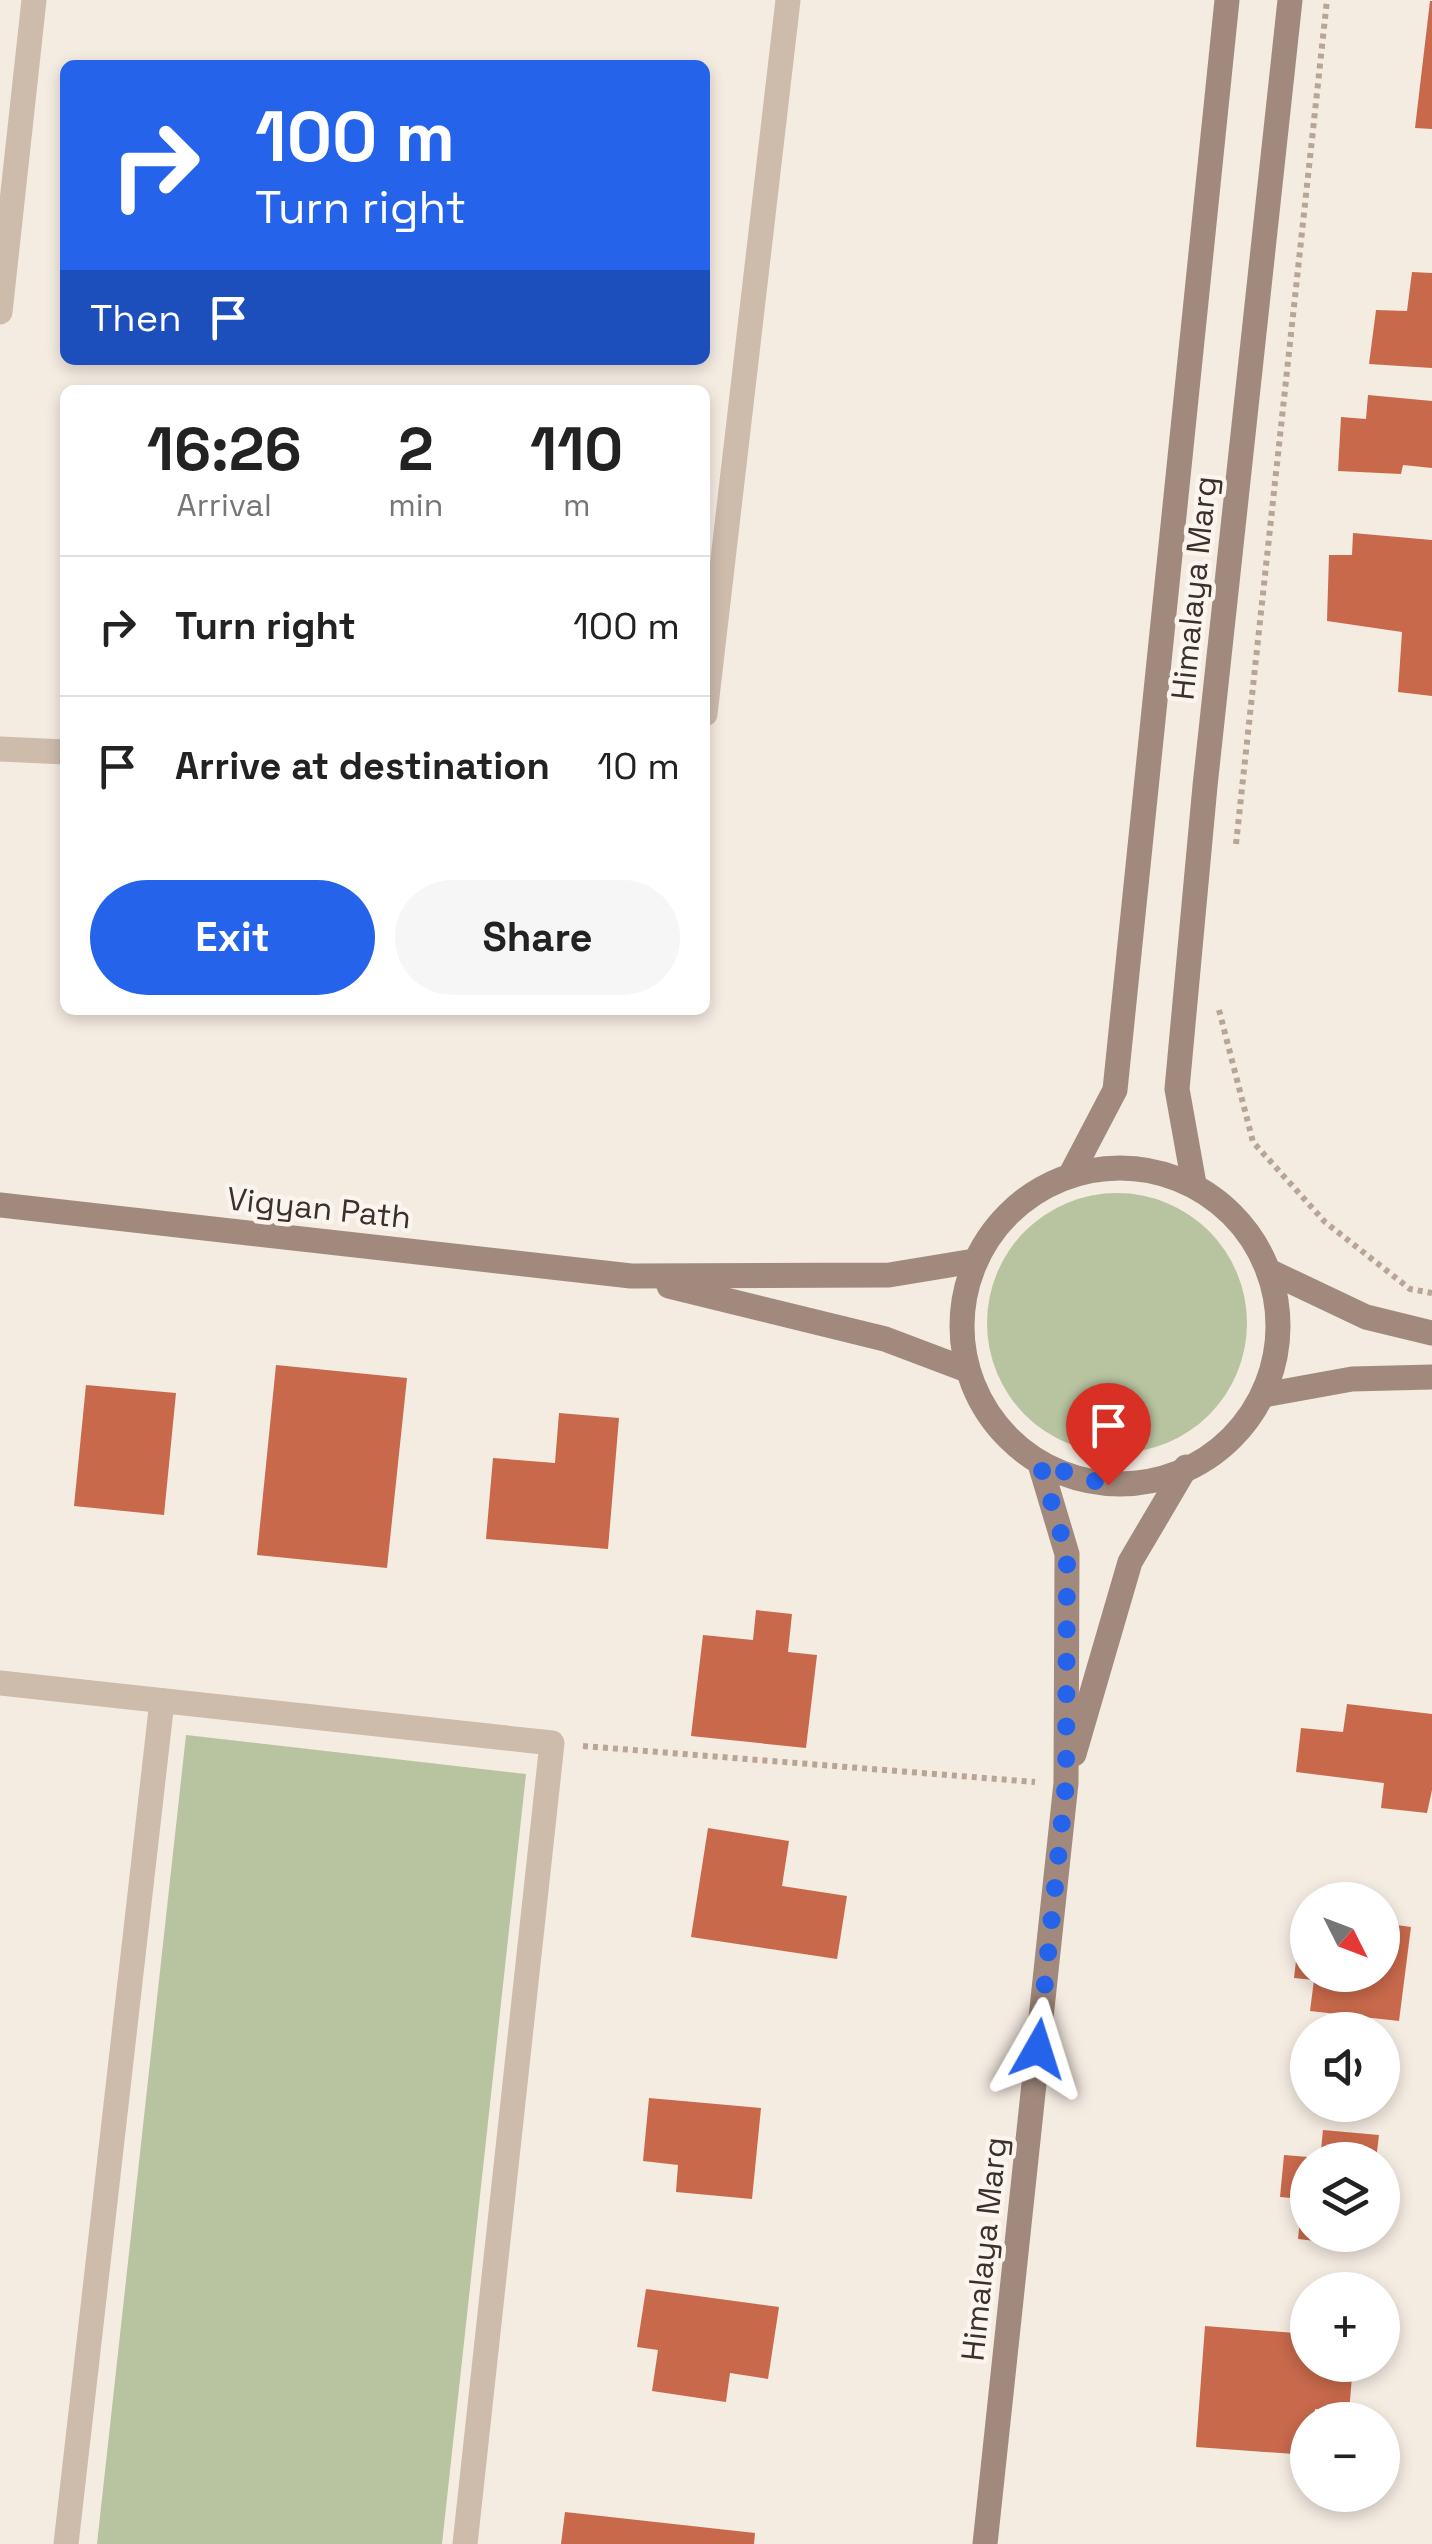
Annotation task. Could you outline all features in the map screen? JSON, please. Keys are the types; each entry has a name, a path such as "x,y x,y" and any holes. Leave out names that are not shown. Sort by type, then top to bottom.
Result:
{"main road":[{"name":"Himalaya Marg","path":"1070,1174 1115,1090 1227,0"},
{"name":"Himalaya Marg","path":"1194,1184 1177,1088 1205,786 1290,0"},
{"path":"1133,1166 1194,1184 1242,1221 1271,1272 1280,1337 1264,1395 1225,1447 1160,1480 1108,1485 1040,1464 998,1430 966,1370 961,1314 974,1260 1016,1204 1070,1174 1133,1166"},
{"name":"Vigyan Path","path":"0,1205 630,1276 889,1275 974,1260"},
{"path":"1271,1272 1366,1316 1432,1333"},
{"name":"Vigyan Path","path":"630,1276 885,1339 966,1370"},
{"path":"1264,1395 1352,1378 1432,1377"},
{"name":"Himalaya Marg","path":"985,2544 1066,1783 1067,1554 1040,1464"},
{"name":"Himalaya Marg","path":"1066,1783 1130,1562 1186,1467"}],"street":[{"path":"0,312 12,86 34,0"},
{"path":"710,631 714,564 788,0"},
{"path":"0,749 60,752"},
{"path":"0,1683 552,1743 465,2544"},
{"path":"66,2544 162,1701"}],"path":[{"path":"1235,851 1327,0"},
{"path":"1218,1010 1253,1142 1325,1222 1410,1289 1432,1293"},
{"path":"552,1743 1066,1783"}],"green space":[{"path":"1117,1193 1167,1202 1209,1231 1238,1273 1247,1323 1238,1373 1209,1415 1167,1444 1117,1453 1067,1444 1025,1415 996,1373 987,1323 996,1273 1025,1231 1067,1202"},
{"path":"186,1735 526,1774 442,2544 97,2544"}],"building":[{"path":"1432,1 1432,129 1415,128"},
{"path":"1412,272 1432,273 1432,368 1369,364 1376,310 1407,311"},
{"path":"1368,395 1432,401 1432,468 1403,465 1401,474 1338,471 1341,417 1366,419"},
{"path":"1353,533 1432,540 1432,696 1398,692 1402,632 1327,621 1329,555 1352,555"},
{"path":"276,1365 407,1378 387,1568 257,1555"},
{"path":"86,1385 176,1393 164,1515 74,1506"},
{"path":"559,1413 619,1418 608,1549 486,1539 493,1458 555,1463"},
{"path":"756,1610 792,1614 788,1652 817,1655 806,1748 691,1736 703,1635 753,1640"},
{"path":"1347,1704 1432,1714 1432,1790 1427,1813 1381,1808 1384,1783 1296,1772 1301,1728 1343,1732"},
{"path":"708,1828 789,1841 782,1886 847,1896 837,1959 691,1937"},
{"path":"1400,1925 1411,1927 1400,2013 1310,2011 1312,1992 1400,1992"},
{"path":"649,2098 761,2108 752,2199 676,2192 678,2165 643,2161"},
{"path":"1323,2130 1379,2135 1378,2142 1322,2142"},
{"path":"1284,2155 1290,2156 1290,2198 1280,2197"},
{"path":"646,2289 779,2307 768,2379 730,2373 726,2402 652,2391 658,2350 637,2347"},
{"path":"1205,2326 1290,2333 1290,2382 1352,2382 1350,2402 1290,2402 1290,2454 1196,2447"},
{"path":"565,2512 755,2533 754,2544 561,2544"}],"route":[{"path":"1038,2049 1066,1783 1067,1554 1040,1464 1108,1485"}]}
